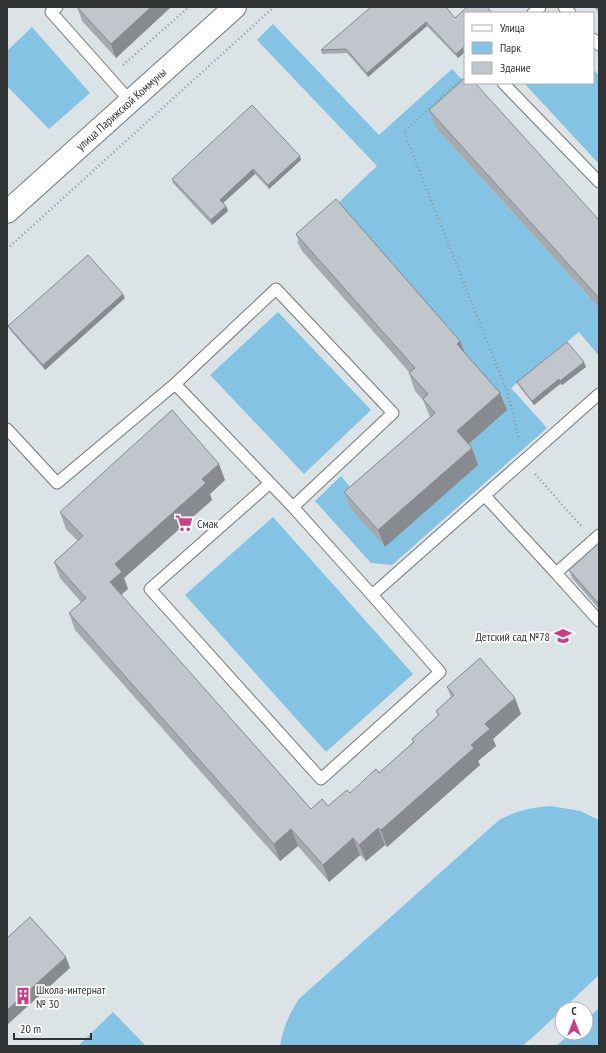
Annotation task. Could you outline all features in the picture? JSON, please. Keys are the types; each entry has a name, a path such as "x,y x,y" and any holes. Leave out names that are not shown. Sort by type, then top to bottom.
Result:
{"street":[{"name":"улица Парижской Коммуны","path":"7,212 124,94 234,7"}],"lane":[{"path":"57,7 51,12 124,94"},
{"path":"504,84 599,182"},
{"path":"7,428 57,483 175,384 276,289 393,413 293,507"},
{"path":"175,384 270,483 293,507 440,672 321,779 150,589 270,483"},
{"path":"372,596 599,394"},
{"path":"485,496 599,621"},
{"path":"556,573 596,538"}],"path":[{"path":"124,94 123,65 189,7"},
{"path":"7,249 274,7"},
{"path":"464,77 404,132 508,394 524,462 596,538"}],"green space":[{"path":"273,24 379,135 452,69 464,84 474,93 436,128 599,308 599,356 579,332 511,388 547,428 392,565 371,563 315,501 341,476 361,500 464,448 501,415 302,251 297,242 377,166 257,40"},
{"path":"32,27 90,93 49,129 7,86 7,51"},
{"path":"594,70 599,75 599,164 525,84 594,84"},
{"path":"278,312 371,410 304,474 210,375"},
{"path":"273,517 413,674 326,752 185,595"},
{"path":"551,806 580,811 599,820 599,975 571,1001 554,1001 554,1017 533,1037 522,1046 280,1046 287,1021 299,999 498,821 511,814"},
{"path":"599,1008 599,1046 556,1046 562,1041 594,1041 594,1013"},
{"path":"113,1012 146,1046 78,1046"}],"building":[{"path":"77,7 151,7 111,44"},
{"path":"371,7 446,7 455,18 467,7 487,7 491,12 464,12 464,47 456,54 426,22 367,73 346,49 321,50"},
{"path":"464,79 464,84 476,84 599,220 599,298 429,110"},
{"path":"252,105 300,156 268,185 253,169 220,200 226,206 211,220 172,179"},
{"path":"336,199 460,341 457,344 500,393 457,431 472,448 378,530 344,492 435,413 423,399 428,394 409,373 415,368 296,234"},
{"path":"88,255 123,294 43,365 8,326"},
{"path":"567,342 584,362 560,381 559,379 532,401 517,382"},
{"path":"172,410 219,464 202,479 206,483 115,564 122,572 110,582 311,809 322,799 328,806 347,790 350,793 376,769 379,773 414,742 412,739 439,715 436,711 454,695 447,687 480,658 515,698 485,724 490,729 471,745 474,748 381,830 378,828 359,845 353,838 323,865 291,829 274,844 69,613 86,598 54,562 83,536 60,512"},
{"path":"599,543 599,604 569,570"},
{"name":"Школа-интернат № 30","path":"30,917 66,957 7,1010 7,938"}],"place":[{"name":"Смак","path":"184,523"},
{"name":"Детский сад №78","path":"563,636"},
{"name":"Школа-интернат № 30","path":"23,996"}]}
